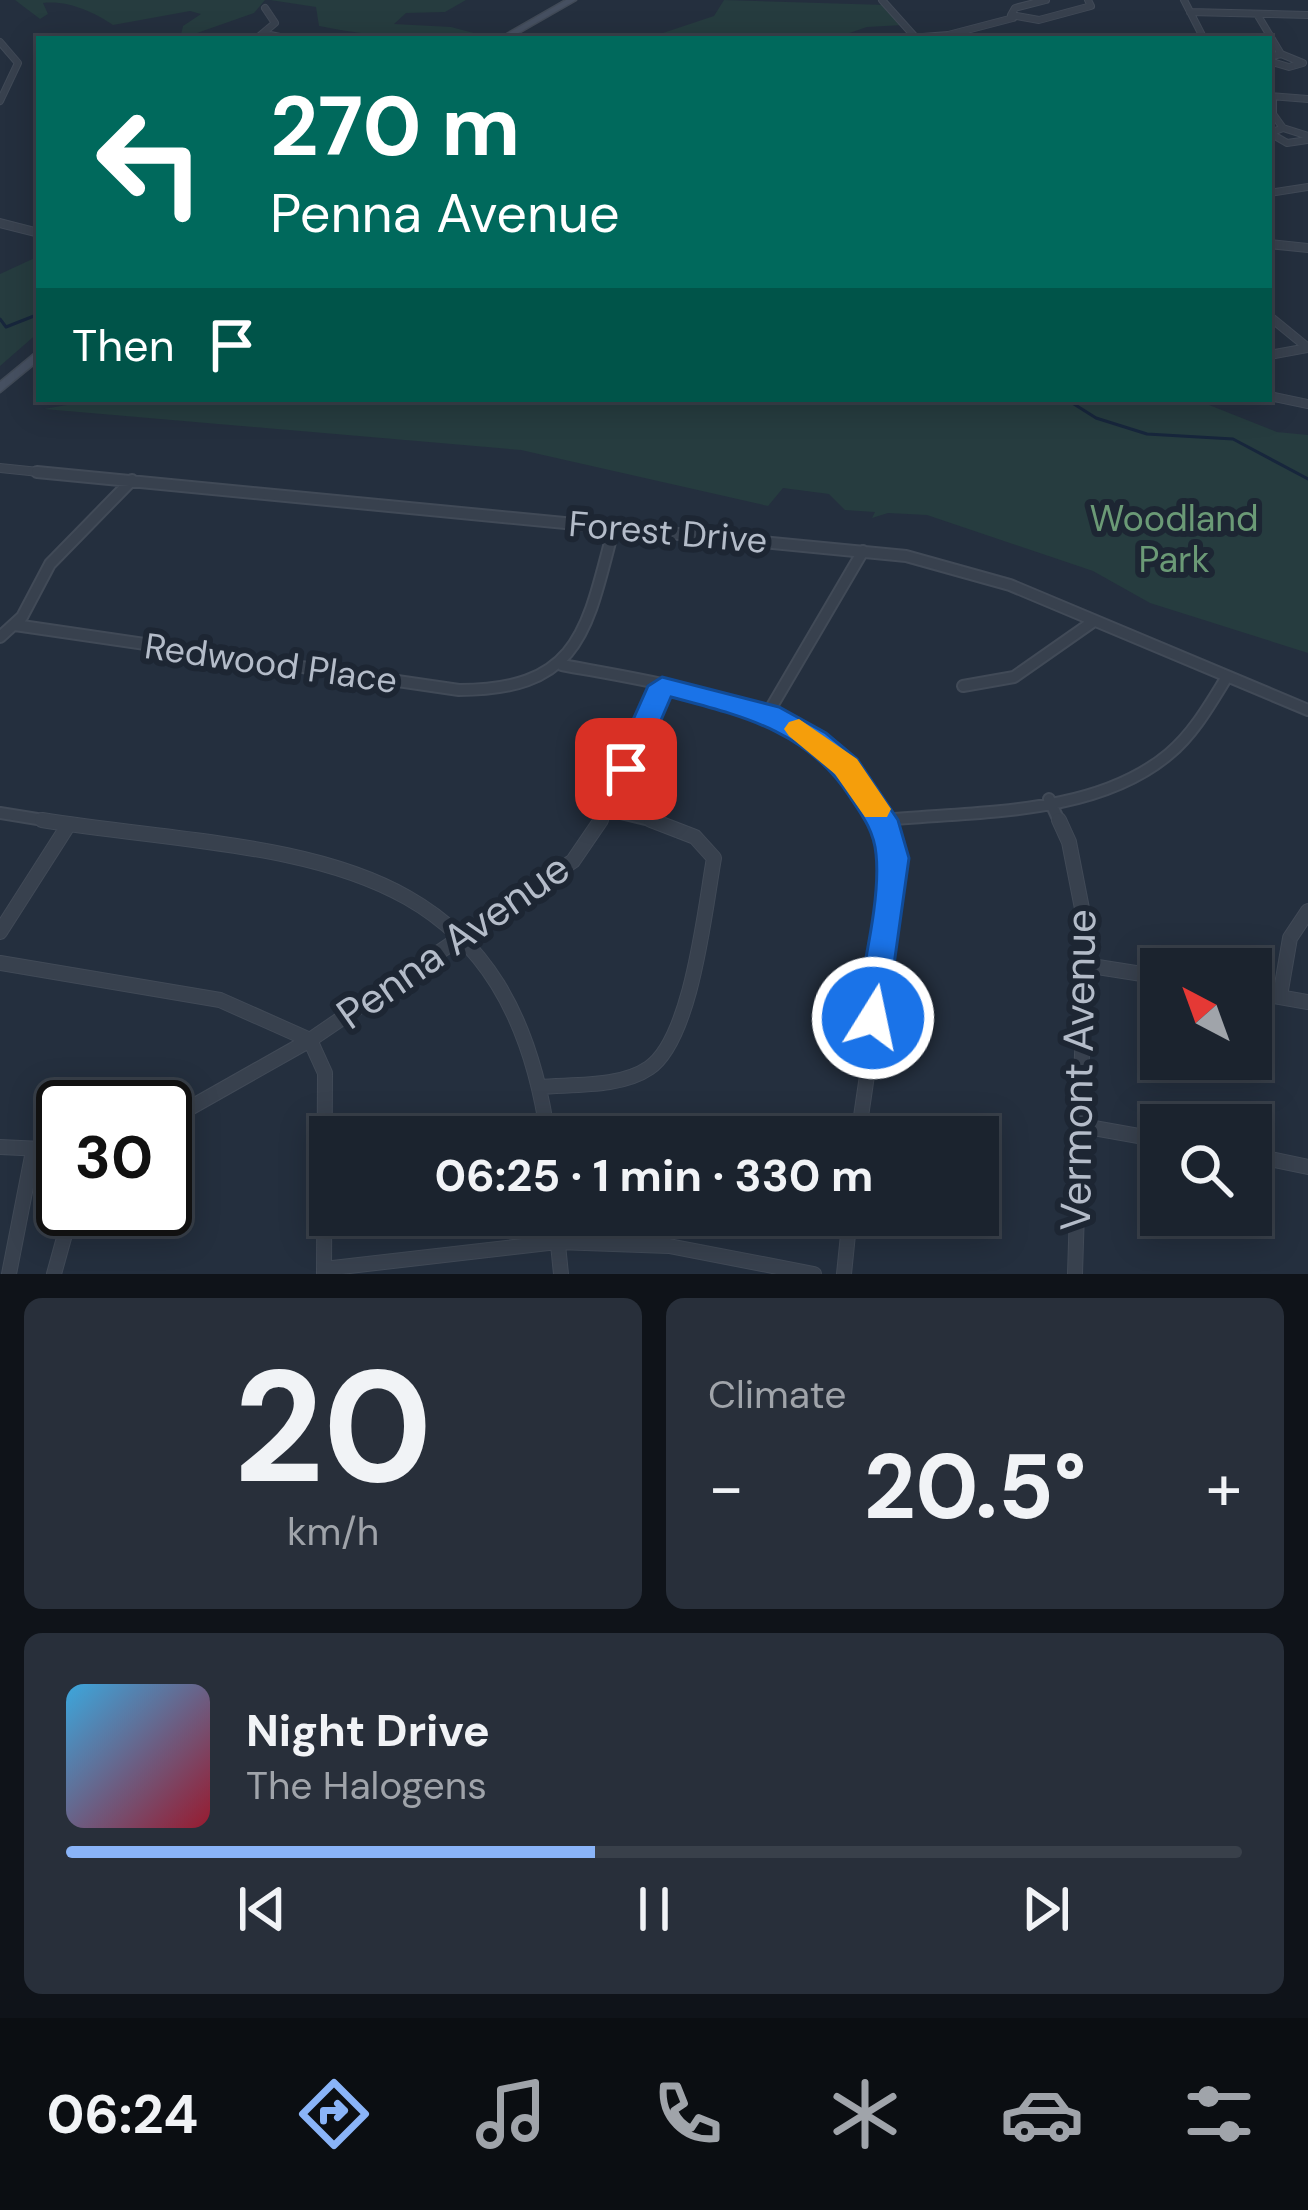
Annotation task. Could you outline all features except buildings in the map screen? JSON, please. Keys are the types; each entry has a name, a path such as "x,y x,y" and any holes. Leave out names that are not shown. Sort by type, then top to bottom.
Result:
{"main road":[{"path":"507,36 572,0"},
{"path":"0,388 36,357"}],"street":[{"path":"882,0 914,36"},
{"path":"1013,18 1012,10 1046,0"},
{"path":"937,36 1013,18 1044,19 1090,6 1088,0"},
{"path":"1184,0 1202,36"},
{"path":"262,36 275,20 265,8"},
{"path":"1190,12 1308,15"},
{"path":"1257,14 1270,36"},
{"path":"266,34 276,36"},
{"path":"1272,39 1281,54 1303,63 1289,67 1272,60"},
{"path":"0,42 18,63 0,101"},
{"path":"1272,58 1281,54"},
{"path":"1272,97 1308,99"},
{"path":"1272,106 1282,128 1308,138"},
{"path":"1272,134 1282,128"},
{"path":"1272,136 1287,143 1308,138"},
{"path":"1272,193 1308,187"},
{"path":"0,223 36,232"},
{"path":"1272,244 1308,248"},
{"path":"1272,318 1308,348"},
{"path":"1272,354 1308,348"},
{"path":"1272,397 1308,404"},
{"name":"Forest Drive","path":"0,468 863,550 998,578 1225,680 1308,710"},
{"path":"0,637 14,625 50,564 132,479"},
{"path":"614,527 562,665 768,713 816,740 846,766 882,820 893,858 893,889 861,1116"},
{"path":"768,713 863,550"},
{"path":"963,686 1014,677 1094,621"},
{"name":"Redwood Place","path":"14,625 490,693 535,684 562,665"},
{"path":"882,820 1049,799 1117,783 1166,758 1196,726 1225,680"},
{"name":"Penna Avenue","path":"192,1107 310,1040 573,861 608,810 662,686"},
{"name":"Vermont Avenue","path":"1049,799 1079,879 1085,964 1075,1274"},
{"path":"539,1087 622,1076 658,1062 670,1042 700,931 714,858 709,848 687,832 608,810"},
{"path":"0,813 364,874 425,907 465,937 515,1005 544,1116"},
{"path":"0,932 69,824"},
{"path":"1280,996 1290,938 1308,911"},
{"path":"0,963 220,1000 257,1012 310,1040 325,1072 324,1272 557,1242 669,1246 814,1274"},
{"path":"1085,964 1140,973"},
{"path":"1272,995 1308,1002"},
{"path":"1077,1125 1140,1136"},
{"path":"0,1147 36,1151"},
{"path":"8,1274 33,1151"},
{"path":"1272,1159 1308,1167"},
{"path":"54,1274 64,1236"},
{"path":"557,1236 561,1274"},
{"path":"844,1274 848,1236"}],"green space":[{"path":"15,0 265,0 254,13 189,36 181,36 183,26 201,14 190,11 113,25 80,8 43,3 48,14 40,19"},
{"path":"270,0 466,0 445,12 406,13 394,24 451,27 485,36 379,36 336,29 319,26 316,7"},
{"path":"724,0 886,5 903,25 867,27 841,36 657,35 714,16"},
{"path":"36,257 36,335 0,366 0,274"},
{"name":"Woodland Park","path":"1202,402 1277,432 1308,435 1308,653 1150,603 1093,571 927,515 888,513 872,518 875,512 845,510 829,494 783,488 768,506 521,450 44,409 72,404"}],"waterway":[{"path":"0,319 6,327 36,315"},
{"path":"1071,402 1096,418 1147,434 1233,439 1308,479"}],"slow traffic":[{"path":"799,729 846,766 876,809"}],"route":[{"path":"626,769 662,686 768,713 816,740 846,766 887,828 893,858 888,932 873,1018"}]}
